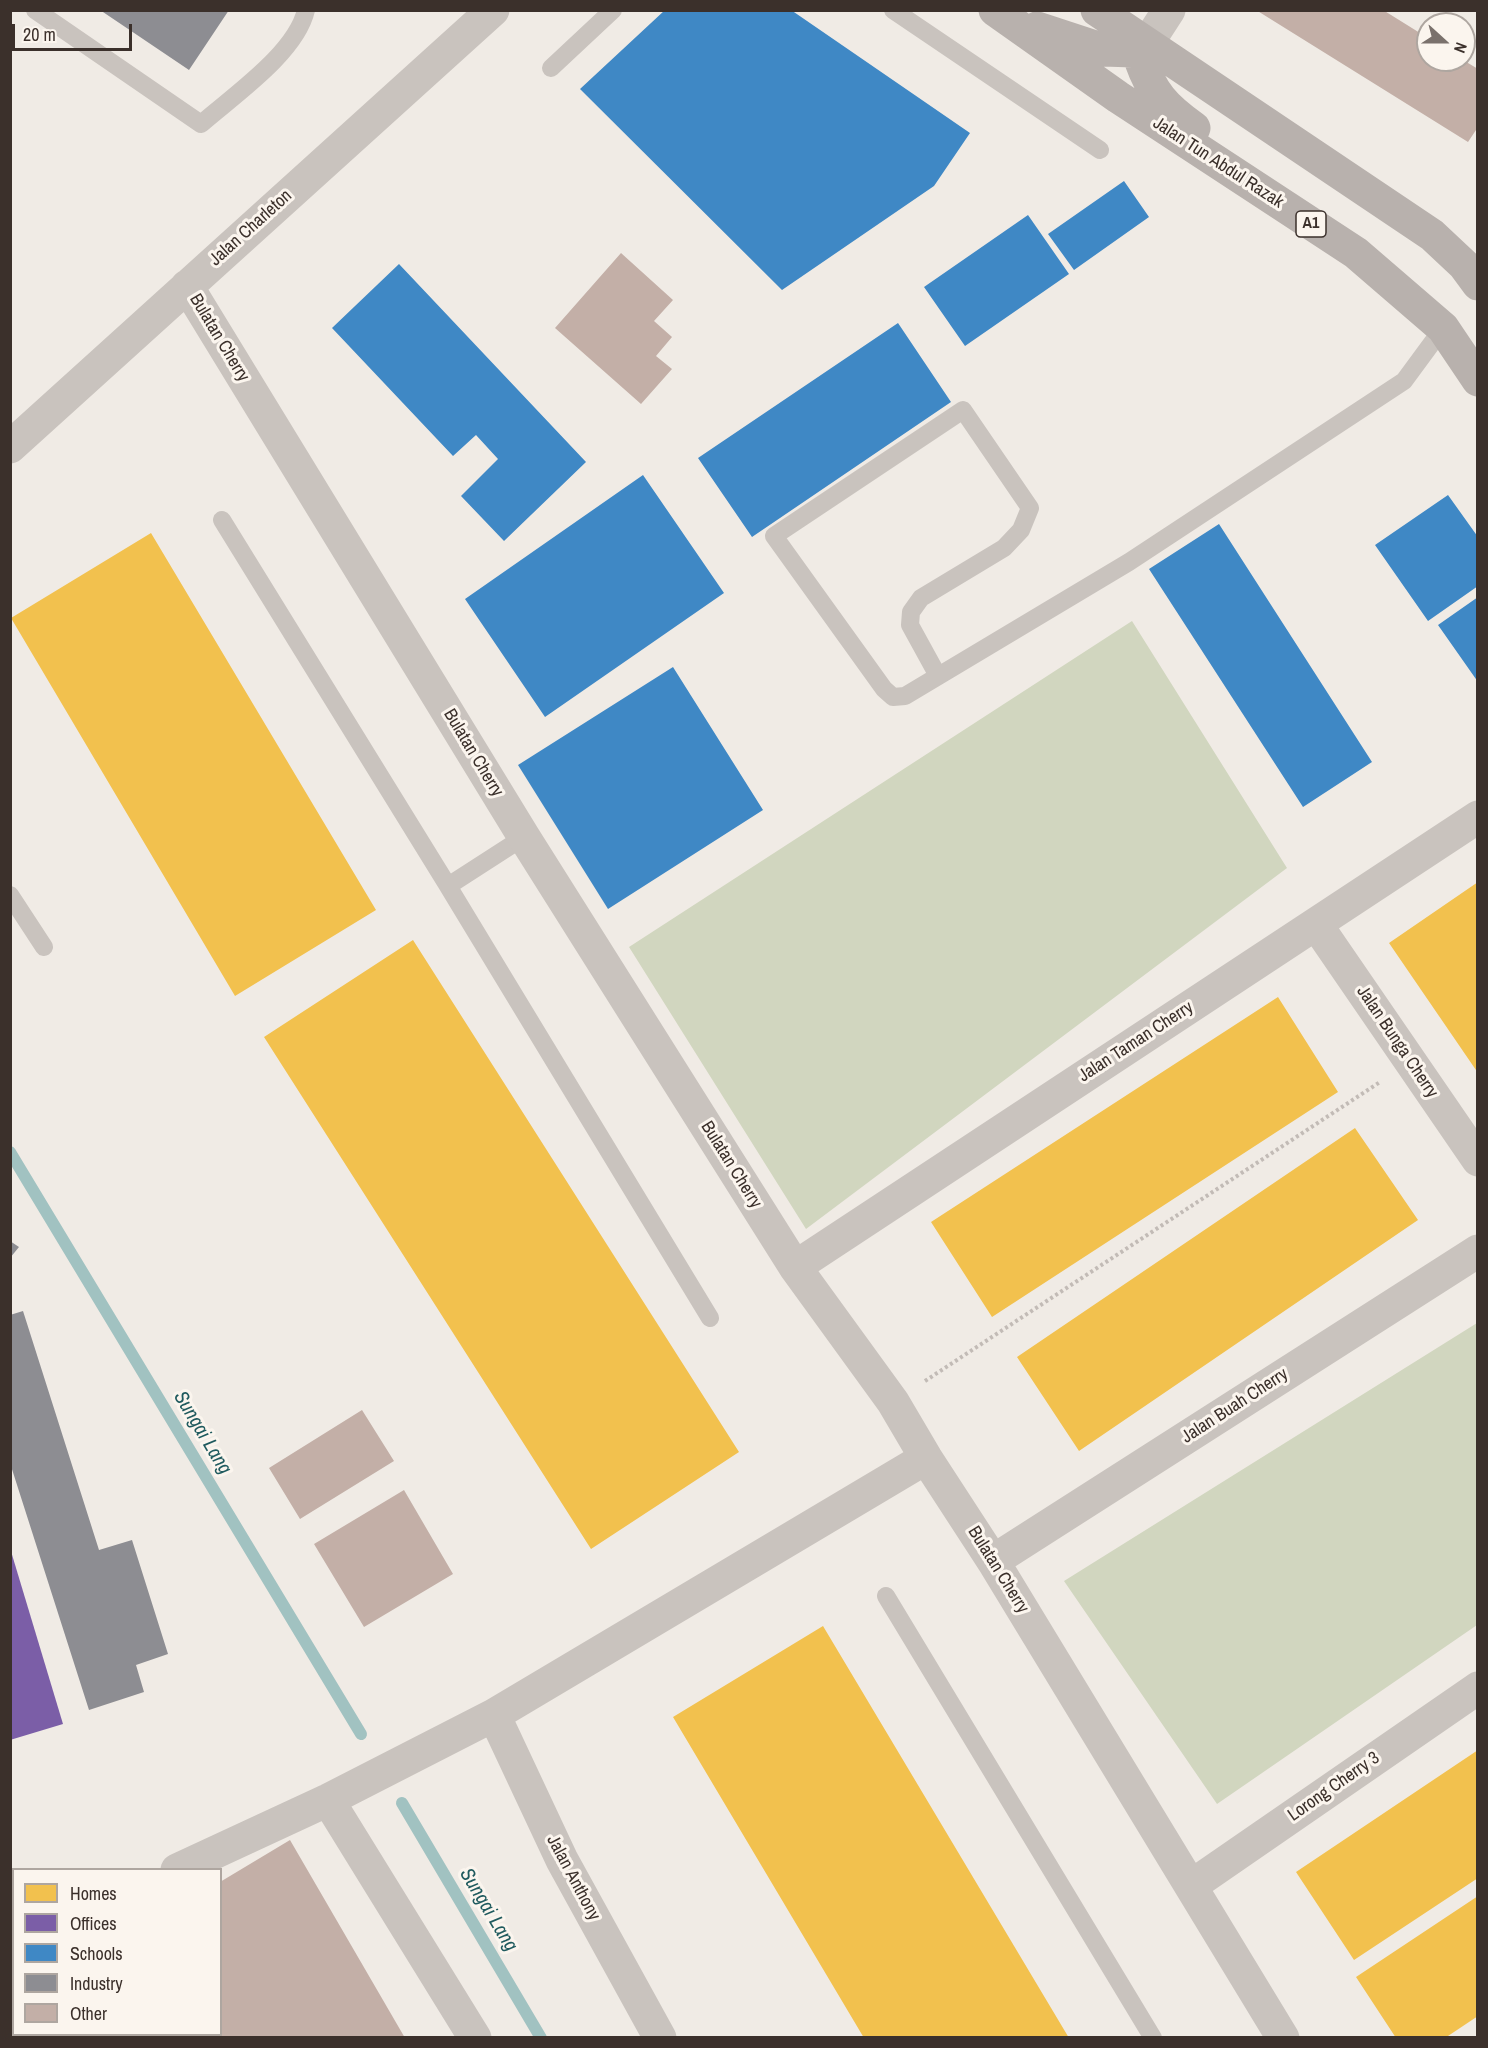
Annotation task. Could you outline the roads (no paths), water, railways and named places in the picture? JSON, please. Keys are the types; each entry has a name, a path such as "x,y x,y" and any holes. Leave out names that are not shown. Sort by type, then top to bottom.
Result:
{"main road":[{"path":"1097,10 1432,235 1464,265 1478,284"},
{"path":"996,11 1062,37 1104,50 1133,51 1147,44"},
{"name":"Jalan Tun Abdul Razak","path":"996,11 1118,97 1356,253 1443,327 1478,380"},
{"path":"1147,44 1140,59 1149,82 1170,110 1293,195 1331,237"}],"street":[{"name":"Jalan Charleton","path":"10,447 493,10"},
{"path":"1147,44 1169,10"},
{"name":"Bulatan Cherry","path":"187,286 524,837 795,1267 893,1402 926,1458 993,1561 1191,1886 1276,2035"},
{"name":"Jalan Taman Cherry","path":"795,1267 1478,817"},
{"name":"Jalan Bunga Cherry","path":"1316,924 1478,1160"},
{"name":"Jalan Buah Cherry","path":"993,1561 1478,1251"},
{"path":"179,1868 328,1800 494,1715 926,1458"},
{"name":"Lorong Cherry 3","path":"1191,1886 1478,1688"},
{"name":"Jalan Anthony","path":"494,1715 562,1860 660,2037"},
{"path":"328,1800 475,2037"}],"lane":[{"path":"35,10 201,123 272,62 293,39 306,10"},
{"path":"893,10 1101,150"},
{"path":"551,68 606,13"},
{"path":"938,676 910,625 911,612 921,598 1004,548 1020,530 1030,508 963,410 774,536 884,689 893,697 905,696 1129,562 1404,381 1443,327"},
{"path":"222,520 448,886 710,1318"},
{"path":"448,886 524,837"},
{"path":"10,895 44,947"},
{"path":"886,1596 1153,2037"}],"waterway":[{"name":"Sungai Lang","path":"10,1152 361,1734"},
{"name":"Sungai Lang","path":"402,1803 541,2038"}]}
